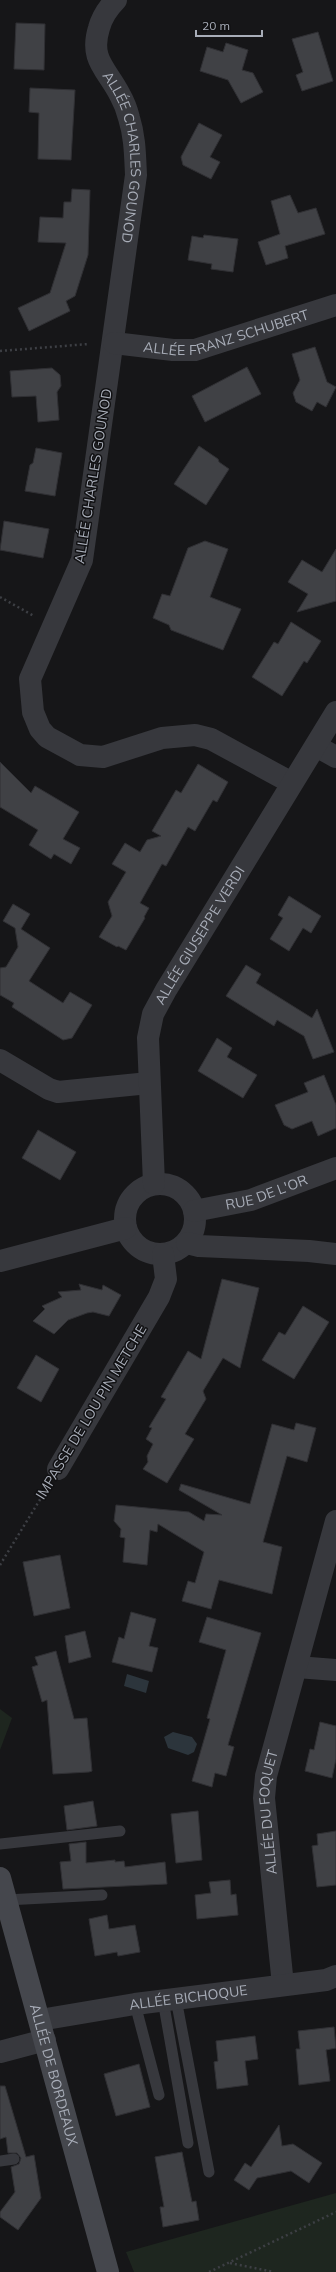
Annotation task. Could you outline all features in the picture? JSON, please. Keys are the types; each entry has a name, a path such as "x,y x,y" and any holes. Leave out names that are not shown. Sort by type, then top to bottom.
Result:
{"main road":[{"name":"ALLÉE DE BORDEAUX","path":"0,1878 108,2272"}],"street":[{"name":"ALLÉE CHARLES GOUNOD","path":"116,0 101,20 95,40 96,55 102,69 120,94 129,118 135,141 136,175 114,342 82,560 30,679 33,712 40,729 47,737 59,745 80,755 103,757 162,738 195,735 211,739 292,783"},
{"name":"ALLÉE FRANZ SCHUBERT","path":"114,342 173,350 195,350 336,305"},
{"name":"ALLÉE GIUSEPPE VERDI","path":"154,1184 148,1038 153,1014 166,990 336,712"},
{"path":"316,746 336,757"},
{"path":"0,1060 49,1089 58,1092 149,1083"},
{"name":"RUE DE L'OR","path":"194,1211 251,1200 336,1168"},
{"path":"154,1184 166,1184 180,1190 190,1200 194,1211 195,1227 186,1243 175,1252 163,1254 148,1252 139,1247 132,1240 126,1228 125,1213 133,1196 140,1190 154,1184"},
{"path":"0,1261 126,1228"},
{"path":"186,1243 216,1247 309,1251 336,1254"},
{"name":"IMPASSE DE LOU PIN METCHE","path":"58,1469 159,1297 166,1279 163,1254"},
{"name":"ALLÉE DU FOQUET","path":"283,1984 264,1798 266,1776 336,1521"},
{"path":"297,1667 336,1670"},
{"name":"ALLÉE BICHOQUE","path":"0,2052 42,2030 135,2004 283,1984 326,1980 336,1976"}],"lane":[{"path":"0,1844 120,1831"},
{"path":"6,1900 102,1895"},
{"path":"170,1999 188,2143"},
{"path":"170,1999 209,2172"},
{"path":"135,2004 159,2095"},
{"path":"0,2161 14,2159"}],"path":[{"path":"0,351 114,342"},
{"path":"0,597 53,627"},
{"name":"IMPASSE DE LOU PIN METCHE","path":"0,1565 58,1469"},
{"path":"209,2272 336,2212"},
{"path":"230,2263 274,2272"}],"shaded area":[{"path":"127,1674 149,1681 146,1693 124,1686"},
{"path":"0,1709 12,1718 0,1750"},
{"path":"173,1732 192,1737 197,1744 194,1752 188,1755 168,1748 164,1737"},
{"path":"336,2193 336,2272 134,2272 126,2252"}],"building":[{"path":"16,23 45,24 44,70 14,69"},
{"path":"318,32 333,81 302,91 296,75 303,72 292,39"},
{"path":"226,43 248,50 242,70 253,73 263,92 241,103 228,80 200,71 207,47 223,52"},
{"path":"30,88 75,90 71,160 38,159 39,113 29,112"},
{"path":"199,123 222,135 210,157 220,162 211,179 183,165 181,157"},
{"path":"72,189 90,190 88,255 75,296 66,301 70,311 29,331 18,308 50,293 66,243 38,242 40,217 63,218 64,202 71,202"},
{"path":"290,195 298,213 316,208 325,234 285,246 288,258 266,265 258,242 280,234 271,201"},
{"path":"204,235 238,239 233,272 211,269 212,264 188,260 192,236 203,238"},
{"path":"315,347 327,382 336,387 326,407 317,402 312,411 296,402 293,393 300,380 292,354"},
{"path":"247,367 261,394 205,422 192,396"},
{"path":"52,368 60,375 61,386 57,392 59,420 38,422 36,396 12,397 10,371"},
{"path":"199,446 218,459 219,462 229,469 206,505 174,484"},
{"path":"36,448 62,453 55,496 25,491 30,465 33,463"},
{"path":"4,521 49,529 43,558 0,550"},
{"path":"205,541 228,549 210,597 241,609 223,650 171,630 169,625 153,618 162,594 170,596 188,548"},
{"path":"336,549 336,601 297,612 308,594 288,582 302,560 322,572"},
{"path":"291,622 321,641 307,663 304,661 282,696 252,677 274,642 278,644"},
{"path":"0,762 31,793 35,786 79,812 63,839 80,848 71,864 54,854 51,859 29,845 38,830 0,807"},
{"path":"198,764 228,782 217,802 213,800 195,831 188,827 166,866 162,864 140,903 149,908 144,917 145,918 126,950 118,946 117,947 99,937 112,916 108,902 126,872 112,864 125,843 140,852 147,840 161,836 152,831 176,790 181,793"},
{"path":"289,896 321,916 311,933 303,928 289,951 270,939 283,918 278,915"},
{"path":"13,904 30,914 21,929 50,948 29,981 63,1003 70,992 92,1005 72,1038 63,1040 12,1007 14,1003 0,995 0,968 6,967 18,947 15,928 3,921"},
{"path":"246,965 261,974 256,983 312,1018 317,1009 334,1052 313,1059 304,1036 277,1020 274,1026 226,996"},
{"path":"217,1038 232,1048 227,1057 257,1075 243,1098 198,1071"},
{"path":"324,1075 336,1105 336,1128 318,1136 312,1121 292,1129 284,1125 275,1105 308,1092 304,1083"},
{"path":"38,1130 76,1152 60,1180 22,1158"},
{"path":"222,1279 259,1288 240,1368 223,1358 203,1391 206,1399 185,1434 194,1439 167,1483 143,1469 148,1462 147,1456 153,1444 146,1439 152,1428 149,1427 166,1399 161,1397 188,1351 201,1359"},
{"path":"79,1284 102,1290 103,1285 121,1295 109,1316 93,1312 87,1313 68,1320 54,1334 33,1321 45,1309 42,1306 62,1297 58,1292 81,1290"},
{"path":"303,1306 329,1322 294,1379 262,1360 279,1332 285,1335"},
{"path":"36,1355 59,1369 41,1402 17,1388"},
{"path":"296,1423 316,1428 307,1462 287,1456 263,1542 282,1547 272,1594 219,1580 211,1609 182,1601 188,1581 195,1583 204,1552 158,1524 157,1532 150,1530 147,1565 123,1562 125,1538 120,1537 121,1529 114,1521 116,1505 189,1512 204,1521 206,1514 222,1515 179,1490 181,1484 250,1504 272,1424 294,1430"},
{"path":"60,1555 70,1608 34,1616 23,1562"},
{"path":"131,1612 156,1619 149,1646 158,1648 152,1672 112,1662 119,1637 124,1639"},
{"path":"207,1617 261,1633 228,1745 234,1747 226,1776 215,1773 212,1787 192,1781 210,1719 207,1718 226,1650 199,1642"},
{"path":"85,1631 91,1657 69,1663 65,1636"},
{"path":"56,1651 74,1719 87,1718 92,1771 89,1772 53,1774 47,1700 42,1702 32,1667 38,1665 35,1657"},
{"path":"320,1722 336,1726 336,1759 332,1778 305,1771 310,1749 314,1750"},
{"path":"93,1801 97,1826 67,1830 64,1806"},
{"path":"198,1811 202,1860 176,1863 171,1814"},
{"path":"336,1831 336,1885 317,1887 312,1846 318,1845 317,1834"},
{"path":"86,1842 86,1863 115,1860 115,1862 124,1861 125,1867 165,1862 167,1884 63,1889 60,1862 71,1861 69,1844"},
{"path":"230,1880 231,1895 236,1894 238,1915 197,1919 195,1895 211,1893 209,1882"},
{"path":"107,1915 109,1929 135,1925 140,1952 118,1956 117,1952 95,1956 89,1919"},
{"path":"334,2027 336,2048 326,2050 330,2081 299,2085 296,2049 300,2049 298,2031"},
{"path":"255,2036 258,2059 245,2061 248,2085 217,2089 214,2062 218,2061 216,2041"},
{"path":"139,2064 150,2107 116,2116 104,2074"},
{"path":"0,2086 5,2086 26,2157 34,2155 41,2198 18,2230 0,2217 0,2212 15,2192 11,2167 19,2164 21,2158 17,2153 8,2153 6,2137 0,2139"},
{"path":"279,2125 282,2146 293,2144 322,2163 309,2183 291,2171 257,2178 249,2190 234,2180 245,2163 251,2167"},
{"path":"182,2152 192,2202 196,2201 199,2220 163,2227 160,2207 164,2207 155,2157"}]}
